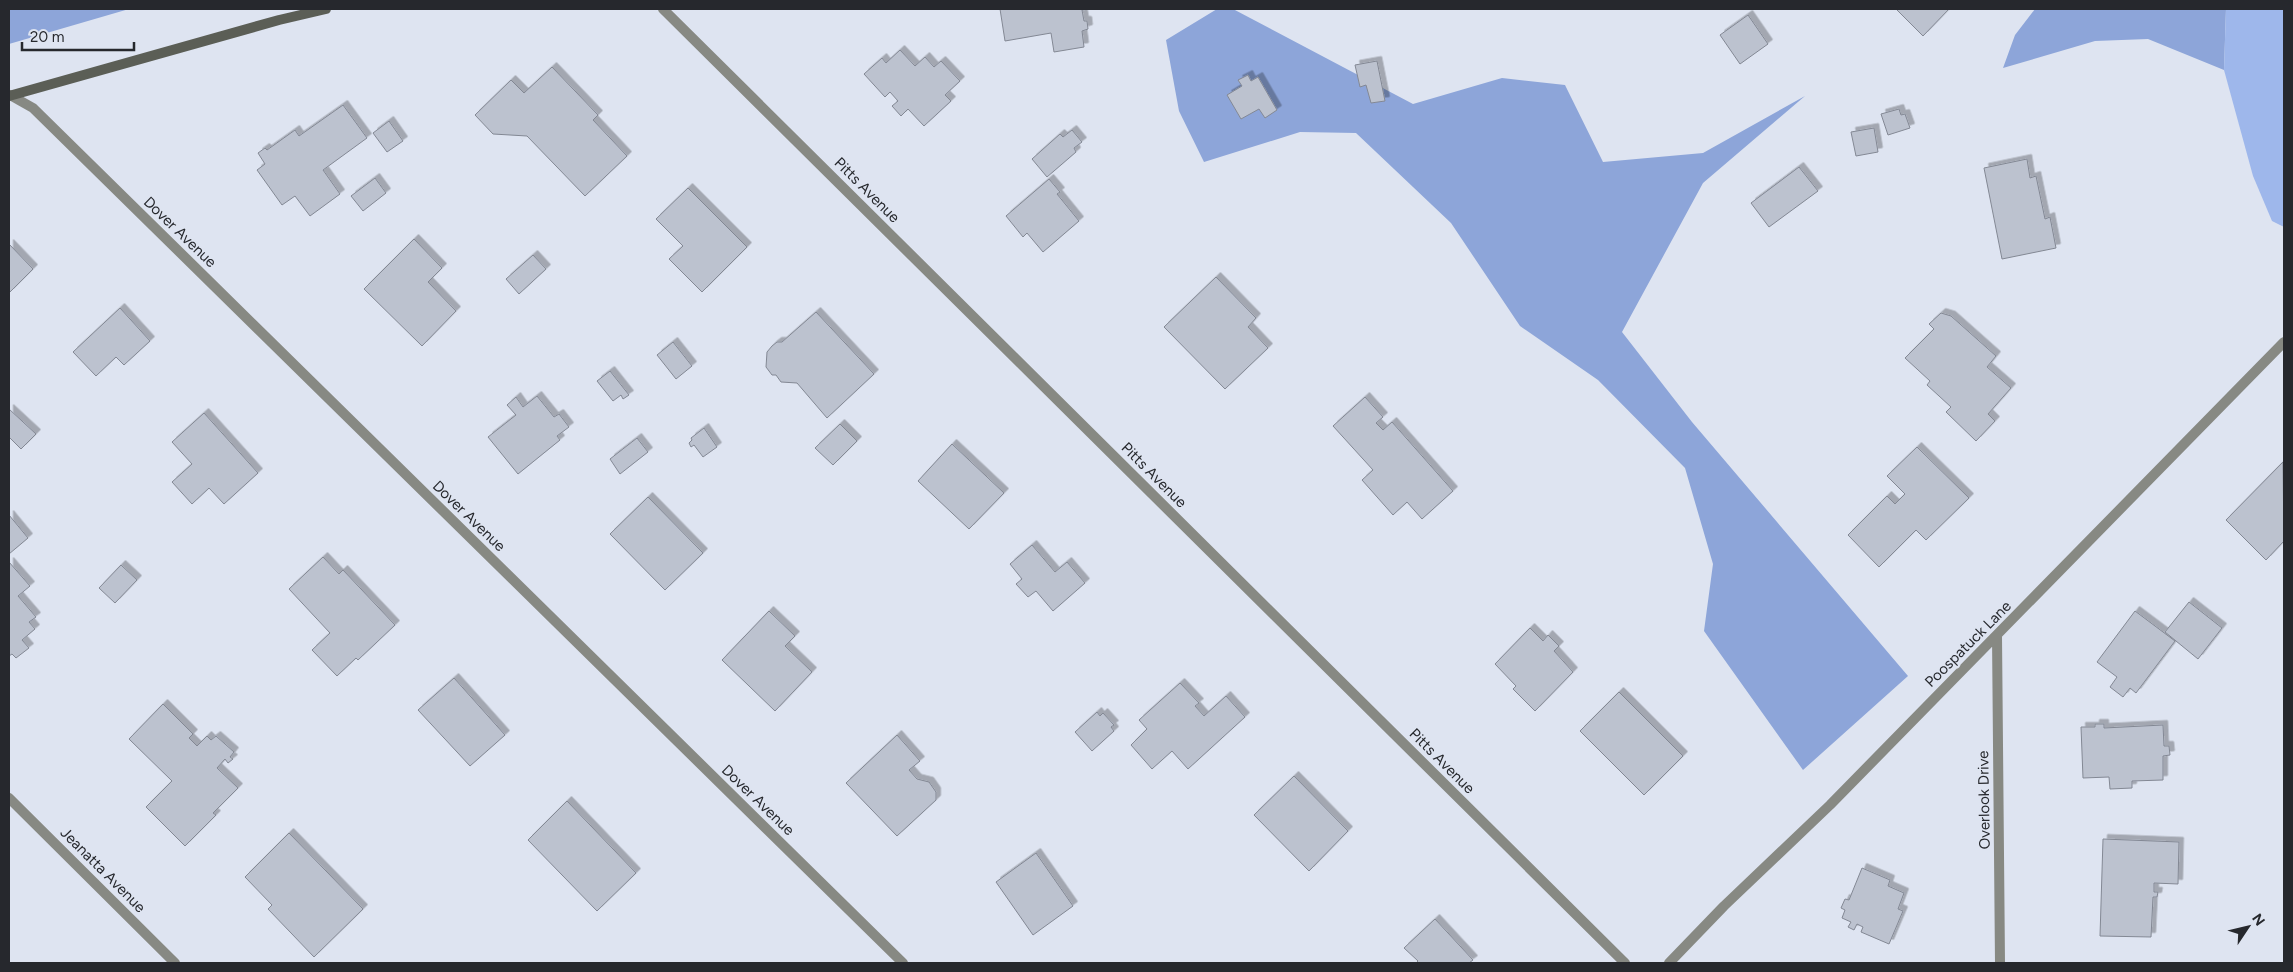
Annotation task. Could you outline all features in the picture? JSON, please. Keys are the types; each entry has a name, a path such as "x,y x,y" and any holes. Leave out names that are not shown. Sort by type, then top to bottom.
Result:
{"main road":[{"path":"10,96 279,20 326,9"}],"street":[{"name":"Pitts Avenue","path":"663,9 1625,963"},
{"name":"Dover Avenue","path":"10,96 32,108 903,963"},
{"name":"Poospatuck Lane","path":"1669,963 1724,906 1830,805 2284,342"},
{"name":"Overlook Drive","path":"1997,636 2000,963"},
{"name":"Jeanatta Avenue","path":"9,798 175,963"}],"shaded area":[{"path":"9,9 129,9 9,44"},
{"path":"1217,9 1233,9 1413,104 1502,78 1565,85 1603,162 1703,153 1805,96 1703,183 1622,332 1692,422 1908,676 1803,770 1704,631 1713,564 1685,468 1598,380 1520,326 1451,223 1356,133 1300,132 1204,162 1179,111 1166,40"},
{"path":"2035,9 2226,9 2224,70 2148,39 2095,41 2003,68 2015,35"},
{"path":"2226,9 2284,9 2284,227 2272,221 2253,176 2224,70"}],"building":[{"path":"1000,9 1088,9 1082,10 1088,29 1082,31 1084,47 1054,52 1051,33 1005,41"},
{"path":"1896,9 1949,9 1923,36"},
{"path":"1748,15 1768,44 1740,64 1720,35"},
{"path":"900,50 915,66 925,57 934,67 941,61 960,81 945,95 951,101 924,126 908,109 901,116 892,106 898,101 890,92 885,97 864,74 882,58 886,63"},
{"path":"1377,61 1385,101 1371,103 1366,85 1360,87 1355,65"},
{"path":"552,67 598,115 593,120 627,156 585,196 527,136 493,134 475,115 511,80 524,93"},
{"path":"1248,75 1251,81 1258,77 1277,110 1265,118 1259,109 1241,119 1227,95 1242,86 1238,80"},
{"path":"343,105 367,138 323,170 340,194 310,216 295,196 282,205 257,170 265,164 258,153 265,148 267,150 295,130 299,136"},
{"path":"1899,109 1901,115 1905,114 1910,128 1888,135 1881,114"},
{"path":"389,121 403,141 387,152 373,133"},
{"path":"1874,128 1878,152 1856,156 1851,132"},
{"path":"1072,130 1082,142 1074,148 1076,152 1047,177 1032,159 1060,134 1063,137"},
{"path":"2027,159 2030,178 2036,176 2045,219 2050,217 2056,248 2002,259 1984,168"},
{"path":"1799,167 1818,191 1769,227 1751,203"},
{"path":"375,178 386,193 363,211 351,196"},
{"path":"1049,179 1060,192 1057,194 1079,221 1043,252 1027,233 1023,237 1006,216"},
{"path":"688,188 747,247 702,292 669,259 683,246 656,219"},
{"path":"414,239 442,268 428,282 456,311 422,346 364,289"},
{"path":"9,244 33,269 9,293"},
{"path":"533,255 546,269 519,294 506,279"},
{"path":"1216,277 1256,318 1248,327 1268,348 1225,389 1164,327"},
{"path":"120,308 150,341 124,365 116,357 96,376 73,352"},
{"path":"816,312 874,374 827,418 797,383 781,382 766,367 767,352 772,346 777,342 782,342"},
{"path":"1941,313 1951,316 1996,356 1987,367 2011,388 1988,414 1995,421 1976,441 1946,412 1951,407 1927,385 1930,381 1905,358 1934,329 1929,324"},
{"path":"673,342 692,366 676,379 657,355"},
{"path":"610,371 629,395 623,399 621,395 613,401 597,381"},
{"path":"537,396 554,417 559,414 569,427 557,436 560,440 518,474 488,437 516,415 507,405 516,397 523,407"},
{"path":"1365,397 1383,417 1376,423 1383,430 1392,422 1453,491 1422,519 1407,502 1393,515 1362,480 1373,470 1333,426"},
{"path":"9,409 36,434 21,449 9,437"},
{"path":"204,413 258,473 224,504 209,488 192,504 172,482 192,464 172,442"},
{"path":"840,424 857,441 833,465 815,448"},
{"path":"704,428 717,447 703,457 694,445 691,447 689,443 692,440 691,438"},
{"path":"637,438 648,452 620,474 610,459"},
{"path":"952,444 1004,493 969,529 918,481"},
{"path":"1917,447 1969,498 1926,540 1916,530 1879,567 1848,535 1887,496 1895,504 1905,494 1887,476"},
{"path":"2283,462 2284,541 2266,560 2226,520"},
{"path":"648,497 703,553 665,590 610,534"},
{"path":"9,515 28,538 9,554"},
{"path":"1032,545 1055,572 1067,562 1085,583 1053,611 1036,591 1028,597 1016,584 1022,579 1010,564"},
{"path":"323,557 339,574 343,570 395,625 358,660 356,658 337,676 312,650 330,633 289,589"},
{"path":"9,562 30,586 18,596 36,617 29,622 35,629 22,640 29,648 16,658 12,654 9,656"},
{"path":"121,565 137,580 115,603 99,588"},
{"path":"2189,602 2222,628 2198,659 2165,632"},
{"path":"769,611 795,636 785,646 812,672 775,711 722,660"},
{"path":"2135,611 2175,641 2136,693 2130,688 2123,697 2110,687 2117,677 2097,662"},
{"path":"1530,628 1543,641 1548,635 1559,646 1554,651 1573,672 1535,711 1513,689 1516,686 1495,664"},
{"path":"454,678 505,735 470,766 418,710"},
{"path":"1180,683 1199,703 1195,706 1204,716 1226,696 1245,717 1188,769 1172,751 1152,769 1131,745 1147,729 1139,720"},
{"path":"1619,692 1683,756 1644,795 1580,731"},
{"path":"163,704 193,734 189,738 197,746 207,736 211,740 216,736 234,752 230,757 233,759 228,763 225,759 217,768 238,788 213,813 216,815 185,846 146,807 172,781 129,739"},
{"path":"1097,712 1100,716 1103,713 1114,725 1111,727 1114,731 1092,751 1075,732"},
{"path":"2095,724 2104,724 2104,728 2163,725 2164,746 2169,746 2170,755 2163,756 2163,780 2132,781 2132,788 2110,789 2109,777 2083,778 2081,727 2095,727"},
{"path":"897,735 920,761 909,770 917,779 929,782 936,792 936,800 897,836 846,783"},
{"path":"1294,776 1348,831 1309,871 1254,815"},
{"path":"567,801 636,873 597,911 528,840"},
{"path":"289,833 363,909 314,957 268,909 272,905 245,877"},
{"path":"2103,839 2179,842 2178,884 2154,883 2154,892 2158,892 2157,897 2153,897 2151,937 2100,936"},
{"path":"1036,853 1073,906 1033,935 996,882"},
{"path":"1862,868 1890,880 1888,886 1904,893 1898,909 1903,911 1889,944 1861,932 1863,927 1857,924 1854,930 1848,927 1851,922 1842,918 1845,910 1841,908 1845,899 1849,900"},
{"path":"1435,919 1473,960 1469,963 1416,963 1418,961 1404,948"}]}
